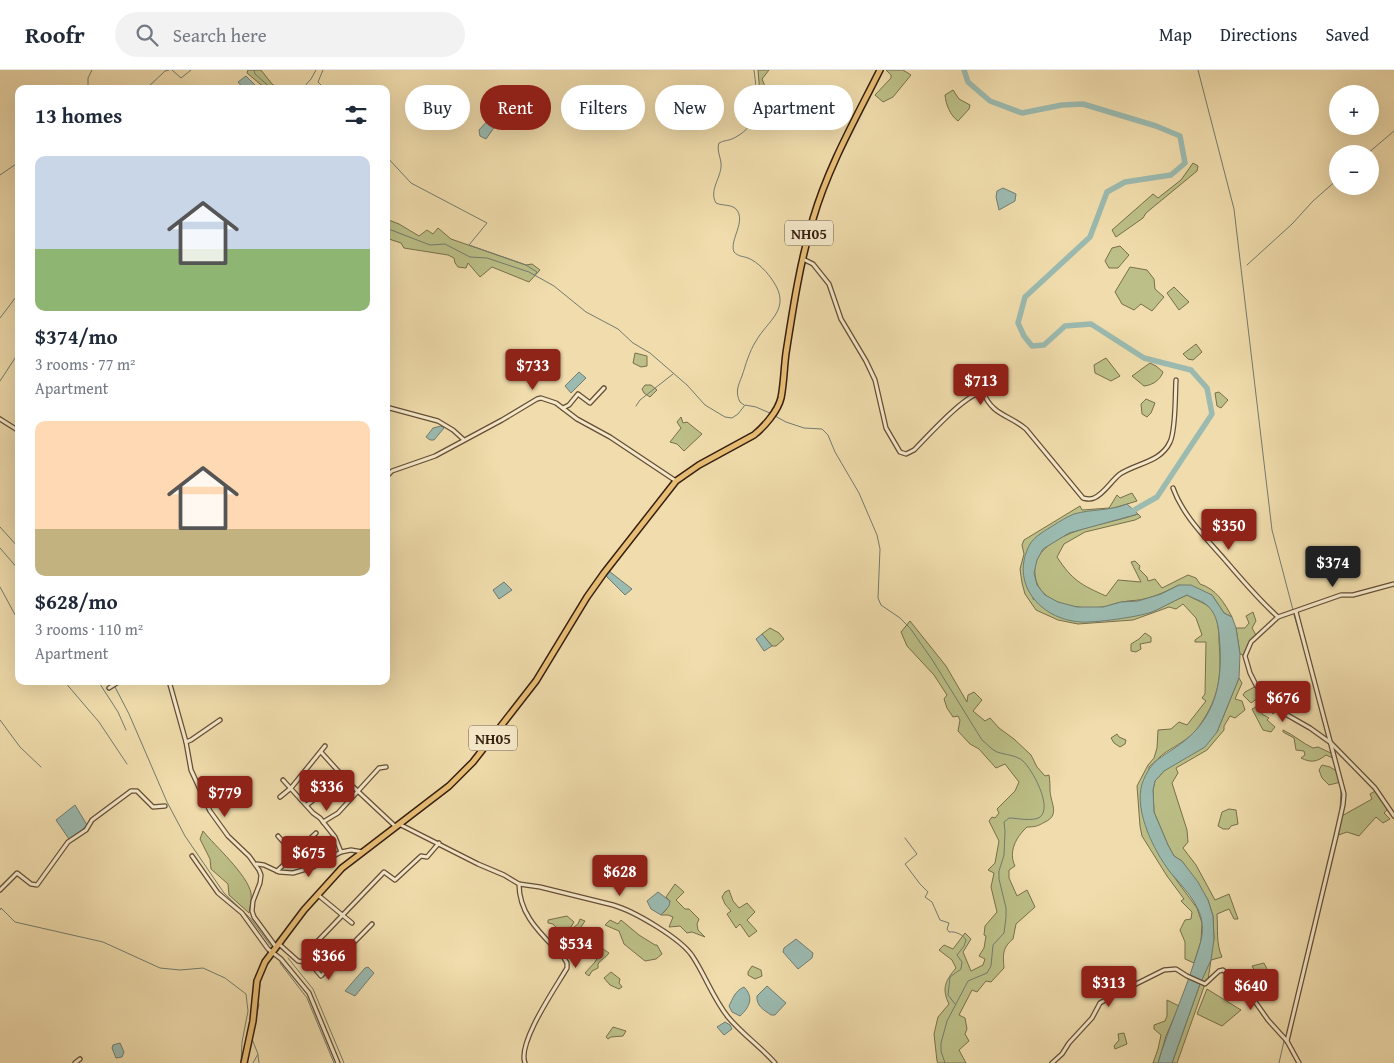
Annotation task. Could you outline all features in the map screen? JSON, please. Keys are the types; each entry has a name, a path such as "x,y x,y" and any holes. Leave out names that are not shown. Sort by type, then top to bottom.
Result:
{"main road":[{"name":"NH05","path":"244,1063 253,1021 257,981 265,962 318,894 342,868 449,786 473,762 536,681 599,579 676,482 699,465 754,435 767,421 776,407 780,400 802,259 813,218 827,179 880,70"}],"street":[{"path":"802,259 813,264 829,284 841,319 875,380 886,428 900,452 906,454 914,450 974,394 984,392 995,411 1017,422 1026,429 1083,498 1093,498 1100,494 1118,475 1137,465 1159,457 1170,443 1174,432 1176,380"},
{"path":"563,408 569,405 578,394 590,403 604,388"},
{"path":"390,473 436,456 541,398 556,403 618,442 676,482"},
{"path":"390,408 438,421 464,439"},
{"path":"0,419 15,428"},
{"path":"1173,488 1192,521 1207,541 1266,608 1278,617"},
{"path":"1394,584 1353,595 1341,595 1278,617 1251,642 1245,656 1250,673 1256,684 1282,712 1331,743 1375,788 1394,816"},
{"path":"1287,1041 1344,794 1296,612"},
{"path":"110,688 114,685"},
{"path":"170,685 193,774 213,818 256,864 261,876 252,906 254,917 276,947 281,959 309,993 338,1063"},
{"path":"186,742 220,720"},
{"path":"280,797 291,788 325,746"},
{"path":"321,752 357,791 398,826 438,843 519,884 540,887 624,908 640,916 693,956 715,999 729,1018 775,1063"},
{"path":"323,822 338,813 379,768 386,767"},
{"path":"307,805 332,785 341,775"},
{"path":"284,780 323,822 335,837 342,852"},
{"path":"0,890 16,872 30,884 37,885 68,842 86,830 92,820 131,791 137,791 153,807 165,806"},
{"path":"277,871 316,833"},
{"path":"278,836 292,853 292,856"},
{"path":"312,947 384,872 395,880 420,856 427,857 438,843"},
{"path":"256,864 285,873 293,873 314,867 342,852 351,850 363,852"},
{"path":"192,856 218,893 242,912 268,949 276,947 298,961 310,963 321,976 372,924"},
{"path":"519,884 520,901 532,925 567,963 567,968 549,996 528,1039 523,1053 525,1063"},
{"path":"318,894 352,923"},
{"path":"1052,1063 1092,1018 1100,1003 1164,970 1176,969 1204,983 1223,970 1249,993 1268,1020 1287,1041 1299,1063"},
{"path":"76,1063 80,1059"}],"green space":[{"path":"248,70 261,70 274,85 261,85 247,73"},
{"path":"758,70 769,70 762,79 764,85 759,85"},
{"path":"886,70 903,70 911,75 893,97 883,102 875,95 891,78 891,75"},
{"path":"953,90 959,99 970,105 969,109 958,121 947,106 945,95"},
{"path":"1193,163 1198,166 1197,171 1146,213 1143,218 1116,237 1112,230 1153,194 1158,198 1181,180"},
{"path":"390,221 419,236 427,230 433,234 438,228 451,239 526,265 532,264 540,270 529,282 492,267 480,277 468,263 466,268 458,267 454,258 448,255 404,248 401,243 390,239"},
{"path":"1120,246 1129,255 1118,268 1109,268 1105,261 1112,248"},
{"path":"1130,267 1147,270 1154,279 1155,289 1164,297 1152,311 1141,304 1134,310 1122,304 1115,292"},
{"path":"1174,287 1189,302 1179,310 1167,293"},
{"path":"1196,344 1202,352 1193,360 1188,359 1183,354"},
{"path":"635,353 647,356 647,366 641,367 633,363"},
{"path":"1106,358 1120,376 1111,381 1095,373 1094,365"},
{"path":"1150,363 1163,372 1156,382 1144,386 1132,376"},
{"path":"645,385 651,385 657,390 650,397 642,389"},
{"path":"1219,392 1228,400 1221,408 1217,406 1215,393"},
{"path":"1146,399 1155,403 1147,417 1142,414 1141,404"},
{"path":"681,417 683,423 687,422 702,434 684,451 677,444 670,442 681,428 677,422"},
{"path":"1132,493 1137,501 1107,510 1073,515 1039,535 1031,543 1033,599 1099,620 1151,612 1187,595 1208,606 1215,614 1220,666 1217,688 1210,708 1194,733 1149,767 1147,830 1169,870 1197,908 1202,923 1201,941 1194,963 1185,959 1185,942 1180,930 1185,920 1191,919 1192,912 1181,901 1184,899 1142,836 1137,786 1154,758 1157,748 1158,730 1171,729 1179,722 1187,725 1206,701 1202,698 1205,694 1206,642 1195,642 1202,635 1196,618 1183,604 1176,609 1169,607 1133,620 1078,624 1058,620 1036,610 1025,594 1020,569 1024,554 1022,545 1024,540 1080,506 1082,510 1109,508 1117,495 1120,498"},
{"path":"1138,514 1141,517 1135,520 1085,532 1064,544 1057,557 1067,571 1078,581 1106,596 1118,580 1141,582 1131,562 1135,561 1140,566 1139,569 1147,577 1148,581 1155,579 1162,588 1188,575 1196,578 1200,584 1211,589 1223,601 1232,617 1224,613 1212,595 1179,585 1145,599 1093,608 1061,603 1044,593 1038,585 1035,565 1041,553 1048,546 1072,533"},
{"path":"1253,612 1256,621 1252,628 1256,635 1245,656 1240,654 1236,628 1245,628 1249,623 1246,616"},
{"path":"910,621 946,666 967,702 968,695 974,692 982,700 973,711 985,721 990,718 1031,755 1037,767 1045,776 1049,775 1054,809 1050,819 1038,825 1027,827 1014,845 1012,855 1015,866 1009,870 1009,878 1017,896 1027,890 1035,907 1016,924 1013,939 1004,952 1004,968 991,982 986,981 977,992 972,990 959,1015 965,1018 967,1029 965,1034 969,1041 959,1050 966,1063 938,1063 937,1061 934,1034 938,1017 949,1004 945,989 950,976 956,968 952,960 939,950 944,945 953,949 965,933 971,939 963,952 971,971 983,965 985,959 979,956 984,948 985,926 997,912 991,887 994,873 988,870 995,863 999,841 989,821 999,813 997,809 1015,791 1019,782 1005,764 996,768 979,749 970,744 958,731 960,720 958,716 953,717 947,708 944,699 947,695 934,675 907,646 901,632"},
{"path":"770,628 779,633 784,639 776,646 772,646 762,634"},
{"path":"1145,633 1151,637 1151,642 1140,644 1141,649 1136,652 1131,651 1131,644"},
{"path":"1239,678 1242,683 1235,699 1242,701 1245,710 1235,718 1230,716 1224,726 1224,730 1207,750 1176,768 1178,773 1172,783 1187,830 1188,842 1183,848 1196,865 1215,900 1229,894 1238,919 1234,919 1229,909 1217,914 1218,941 1222,957 1211,960 1208,980 1177,1063 1172,1063 1214,939 1213,916 1208,900 1182,861 1174,856 1168,845 1154,812 1153,790 1155,781 1164,771 1217,732"},
{"path":"1262,683 1271,686 1275,684 1278,688 1274,691 1283,705 1273,714 1270,711 1270,706 1266,707 1264,703 1266,700 1261,696 1251,703 1243,695"},
{"path":"1256,707 1261,709 1262,714 1269,718 1267,720 1275,727 1271,732 1263,730 1252,709"},
{"path":"1283,730 1313,748 1318,747 1333,754 1335,759 1326,755 1314,761 1301,758 1305,755 1304,751 1296,750 1294,738 1283,732"},
{"path":"1117,734 1126,740 1125,744 1120,747 1111,738"},
{"path":"1322,765 1338,772 1341,782 1329,785 1322,778 1319,770"},
{"path":"1377,790 1388,809 1384,813 1390,819 1383,823 1376,817 1359,836 1347,832 1336,836 1340,817 1372,799 1370,794"},
{"path":"1229,809 1236,810 1238,824 1231,826 1229,829 1223,829 1218,826 1222,812"},
{"path":"203,831 244,877 251,893 249,913 229,895 228,884 211,869 210,859 200,839"},
{"path":"675,884 684,892 676,900 699,919 697,924 698,930 705,937 692,932 687,933 680,926 669,927 673,917 661,915 666,910 670,901 666,897"},
{"path":"729,890 733,901 739,908 747,903 755,912 747,920 757,931 749,937 740,924 736,928 727,914 731,911 722,897"},
{"path":"567,916 574,922 571,927 566,928 563,935 553,924 548,923 548,920"},
{"path":"580,919 585,921 581,927 584,931 581,935 585,938 591,934 595,941 589,946 589,952 578,953 581,943 576,944 575,941 580,937 570,930 578,924"},
{"path":"610,920 618,924 621,920 639,935 657,945 662,954 656,959 645,961 624,944 619,931 605,925"},
{"path":"603,949 609,953 599,962 598,968 592,971 589,976 585,973"},
{"path":"1264,963 1273,981 1267,992 1252,966"},
{"path":"752,966 761,970 762,976 755,979 748,975"},
{"path":"611,972 620,979 619,983 622,987 619,989 610,985 604,978"},
{"path":"1207,989 1241,1010 1222,1026 1197,1014"},
{"path":"1167,1000 1179,1006 1166,1036 1158,1063 1153,1063 1161,1035 1154,1029 1154,1025 1165,1021 1167,1016"},
{"path":"613,1027 626,1031 623,1036 608,1039 606,1037"},
{"path":"1124,1033 1127,1044 1115,1049 1114,1046 1119,1040 1118,1034"}],"water":[{"path":"246,76 255,85 241,85 238,82"},
{"path":"479,130 492,130 486,139 480,136"},
{"path":"1003,188 1016,194 1015,201 999,210 996,197 997,191"},
{"path":"579,372 586,378 571,393 565,386"},
{"path":"441,426 444,428 434,440 426,437 433,428"},
{"path":"1127,504 1138,514 1069,533 1043,549 1037,560 1034,573 1037,585 1045,595 1058,602 1077,607 1103,607 1121,602 1138,601 1161,594 1179,585 1191,585 1212,595 1224,613 1232,617 1236,628 1240,654 1239,678 1217,732 1205,747 1164,771 1155,781 1153,790 1154,812 1168,845 1174,856 1182,861 1198,882 1208,900 1213,916 1214,939 1211,960 1200,984 1172,1063 1158,1063 1199,948 1202,923 1201,916 1194,902 1170,872 1152,842 1143,818 1140,795 1142,784 1154,763 1194,733 1214,700 1220,662 1217,623 1209,607 1187,595 1152,612 1137,616 1087,622 1066,619 1052,614 1041,606 1032,596 1026,585 1023,572 1024,558 1030,544 1044,531 1074,514 1114,508"},
{"path":"609,571 632,589 625,595 607,577 606,575"},
{"path":"504,582 512,590 499,599 493,590"},
{"path":"762,634 772,646 764,651 756,639"},
{"path":"75,805 87,825 69,839 56,820"},
{"path":"658,892 670,901 669,906 661,915 651,909 647,901"},
{"path":"796,939 813,953 812,958 798,969 783,952 784,948"},
{"path":"368,967 374,973 355,996 345,991 365,968"},
{"path":"767,986 786,1003 775,1015 771,1015 761,1007 757,999 757,996"},
{"path":"744,987 749,994 750,1002 740,1016 732,1012 729,1006 736,993"},
{"path":"725,1022 732,1029 724,1035 717,1027"},
{"path":"120,1043 124,1052 122,1057 116,1058 112,1048 113,1045"}],"waterway":[{"path":"88,85 88,78 92,70"},
{"path":"150,85 165,71 169,70"},
{"path":"172,70 181,78 191,70"},
{"path":"254,70 255,74 267,85"},
{"path":"306,85 316,70"},
{"path":"321,85 318,82 323,70"},
{"path":"744,405 740,402 738,395 739,383 751,349 776,314 780,299 773,281 762,268 752,260 739,256 734,252 733,247 739,225 739,214 734,207 716,203 714,190 721,167 719,143 732,139 743,132 750,125 754,117 757,99 754,70"},
{"path":"964,70 968,82 990,101 1022,113 1062,105 1083,104 1156,126 1180,136 1185,163 1171,175 1125,182 1107,192 1090,237 1025,297 1018,323 1024,336 1032,346 1044,345 1065,326 1091,324 1144,358 1191,370 1207,388 1212,414 1157,497 1129,513"},
{"path":"1198,70 1234,209 1272,530 1293,610"},
{"path":"1378,145 1394,131"},
{"path":"390,160 411,183 487,223 469,245 526,265 537,272 535,275"},
{"path":"0,175 15,165"},
{"path":"1247,265 1329,187"},
{"path":"390,230 430,245 445,244 470,257 487,258 529,272 554,286 586,312 618,329 633,343 650,353 687,385 705,405 725,417 732,418 745,405 756,407 772,414"},
{"path":"0,318 15,298"},
{"path":"0,381 15,358"},
{"path":"636,406 640,400 673,374"},
{"path":"775,416 804,428 822,429 828,435 835,452 859,493 877,535 880,549 878,598 881,605 900,618 910,628 933,661 982,740 997,752 1014,756 1023,761 1036,780 1043,797 1043,812 1040,817 1029,820 1009,818 1004,822 1004,855 999,871 1006,908 1004,933 993,945 991,966 987,973 968,981 947,1021 941,1043 941,1051 945,1063"},
{"path":"0,527 15,544"},
{"path":"0,548 15,565"},
{"path":"0,587 15,615"},
{"path":"1294,615 1307,659"},
{"path":"67,685 99,722 127,764"},
{"path":"101,685 118,712 126,730"},
{"path":"115,687 129,714 167,802 185,836 224,893 250,918 271,946"},
{"path":"0,720 20,747 41,767"},
{"path":"1329,743 1340,785"},
{"path":"1340,810 1341,789"},
{"path":"1287,1034 1339,816"},
{"path":"905,838 917,854 905,864 928,892 925,897 932,902 940,920 949,923 947,929 949,932 959,934 966,940 957,955 962,962 961,969 950,977 948,995 955,1004"},
{"path":"0,910 1,908 15,922 103,942 160,968 180,970 203,968 225,978 246,994 248,1011 242,1042 241,1063"},
{"path":"288,958 313,989 344,1063"},
{"path":"280,963 307,998 334,1063"},
{"path":"1096,1008 1099,1002 1137,981"},
{"path":"253,1063 258,1054 252,1039 259,1004"},
{"path":"1065,1047 1093,1014"},
{"path":"1279,1063 1284,1041"},
{"path":"258,1055 259,1063"},
{"path":"1049,1063 1054,1059"}]}
